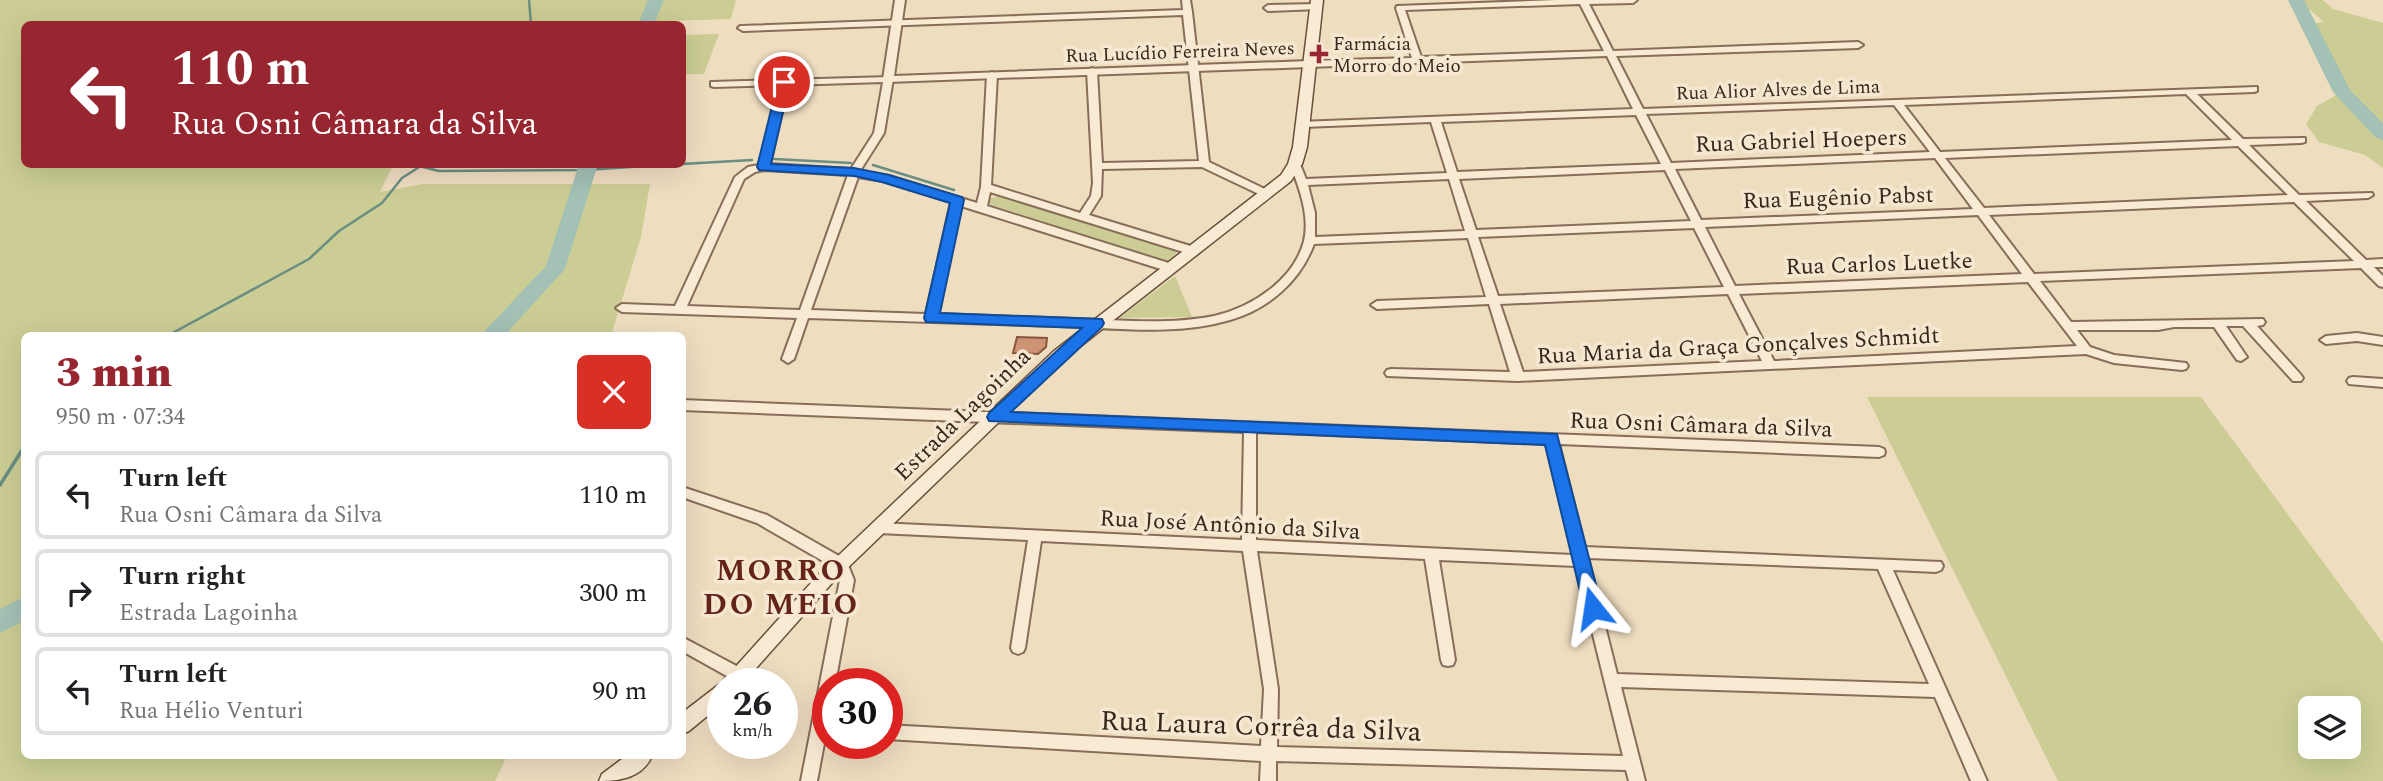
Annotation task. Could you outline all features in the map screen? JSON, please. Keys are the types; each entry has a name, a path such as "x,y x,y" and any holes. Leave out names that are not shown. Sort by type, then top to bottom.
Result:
{"main road":[{"path":"1296,164 1317,3"},
{"name":"Estrada Lagoinha","path":"745,668 841,564 1097,323 1267,194 1286,178 1296,164"},
{"path":"686,722 707,704"},
{"path":"609,781 638,759"}],"street":[{"path":"788,359 854,172 879,133 900,0"},
{"path":"1186,0 1204,164"},
{"path":"1417,60 1400,8 1633,0"},
{"path":"1582,1 1770,365"},
{"path":"1268,8 1317,3"},
{"path":"743,28 1188,12"},
{"name":"Rua Lucídio Ferreira Neves","path":"714,84 1858,45"},
{"path":"1083,217 1096,197 1098,166 1092,71"},
{"path":"981,208 986,187 992,75"},
{"path":"764,167 784,82"},
{"name":"Rua Alior Alves de Lima","path":"1303,124 2254,89"},
{"path":"2189,92 2383,283"},
{"path":"1897,102 2086,350"},
{"path":"1435,120 1518,377"},
{"name":"Rua Gabriel Hoepers","path":"1302,182 2301,140"},
{"path":"1098,166 1204,164 1267,194"},
{"path":"622,308 1097,323 1199,322 1234,314 1272,293 1288,279 1301,261 1309,241 1308,208 1296,164"},
{"path":"679,310 744,173 764,167 854,172 885,178 1171,268"},
{"path":"986,187 1193,251"},
{"name":"Rua Eugênio Pabst","path":"1309,241 2368,195"},
{"path":"931,318 957,200"},
{"name":"Rua Carlos Luetke","path":"1377,305 2383,263"},
{"path":"2218,323 2241,357"},
{"path":"2067,326 2253,323 2297,379"},
{"path":"2326,340 2357,337 2383,341"},
{"name":"Rua Maria da Graça Gonçalves Schmidt","path":"1391,373 1518,377 2086,350 2114,359 2182,366"},
{"path":"2354,381 2383,383"},
{"name":"Rua Osni Câmara da Silva","path":"686,405 1879,452"},
{"path":"1250,427 1249,545 1269,669 1268,781"},
{"path":"1551,439 1637,781"},
{"path":"686,493 762,519 841,564 847,580 833,668"},
{"name":"Rua José Antônio da Silva","path":"878,528 1432,554 1936,566"},
{"path":"1018,648 1035,536"},
{"path":"1432,554 1448,660"},
{"path":"1883,564 1979,781"},
{"path":"686,646 717,668"},
{"path":"1612,680 1939,691"},
{"name":"Rua Laura Corrêa da Silva","path":"903,733 1269,754 1633,763"},
{"path":"809,781 815,759"}],"green space":[{"path":"0,0 736,0 731,19 667,21 21,21 21,168 392,168 380,192 423,184 650,184 641,237 612,332 21,332 21,759 506,759 495,781 0,781"},
{"path":"2298,0 2323,0 2333,9 2383,23 2383,168 2365,155 2319,142 2306,124 2317,106 2342,92 2308,24 2324,22"},
{"path":"719,34 704,74 686,74 686,35"},
{"path":"1002,196 1177,250 1172,258 1164,261 989,204 991,198"},
{"path":"1175,276 1192,317 1119,318"},
{"path":"1867,397 2201,397 2383,643 2383,781 2058,781"}],"building":[{"path":"1017,337 1047,338 1046,347 1038,354 1013,353"}],"waterway":[{"path":"529,0 531,21"},
{"path":"647,21 656,0"},
{"path":"2296,0 2342,92 2383,134"},
{"path":"774,159 851,163"},
{"path":"686,164 752,160"},
{"path":"873,165 954,190"},
{"path":"174,332 309,259 339,231 382,203 402,178 418,168"},
{"path":"427,168 439,171 616,168"},
{"path":"495,332 555,269 588,168"},
{"path":"0,485 21,452"},
{"path":"0,622 21,610"}],"place":[{"name":"Farmácia Morro do Meio","path":"1319,54"}],"district":[{"name":"MORRO DO MEIO","path":"781,587"}],"route":[{"path":"784,82 764,167 854,172 885,178 957,200 931,318 1097,323 1059,355 995,417 1551,439 1593,608"}]}
